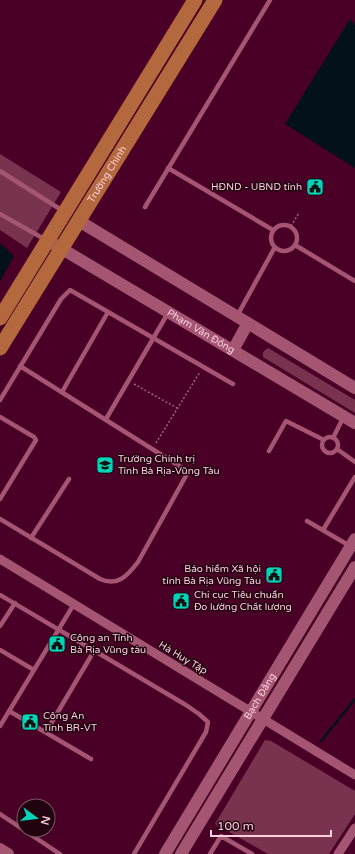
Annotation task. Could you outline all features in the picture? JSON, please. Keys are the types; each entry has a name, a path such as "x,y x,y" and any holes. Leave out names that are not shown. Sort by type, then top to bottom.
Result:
{"highway":[{"name":"Trường Chinh","path":"0,318 195,0"},
{"name":"Trường Chinh","path":"0,348 215,0"}],"street":[{"path":"64,212 355,388"},
{"name":"Phạm Văn Đồng","path":"47,240 355,423"},
{"path":"233,350 248,323"},
{"name":"Bạch Đằng","path":"165,854 353,543"},
{"name":"Hà Huy Tập","path":"0,559 355,775"},
{"name":"Bạch Đằng","path":"181,854 355,567"},
{"path":"338,854 355,828"},
{"path":"0,849 8,854"}],"lane":[{"path":"145,206 270,0"},
{"path":"168,168 273,230"},
{"path":"0,171 64,212"},
{"path":"0,214 47,240"},
{"path":"273,230 284,225 291,226 297,234 296,246"},
{"path":"273,230 271,238 275,247 279,251 288,251 296,246"},
{"path":"296,246 355,281"},
{"path":"237,316 275,247"},
{"path":"0,400 66,292 70,290 233,384"},
{"path":"62,392 108,312"},
{"path":"106,420 168,312"},
{"path":"0,519 105,582 116,582 124,578 138,562 187,474 184,469 152,448 20,366"},
{"path":"333,438 343,416"},
{"path":"0,417 34,437 36,440 0,499"},
{"path":"269,451 286,421 324,440 333,438"},
{"path":"333,438 338,444 337,449"},
{"path":"324,440 322,447 325,452 331,453 337,449"},
{"path":"337,449 355,462"},
{"path":"323,530 355,477"},
{"path":"31,538 69,478"},
{"path":"307,521 323,530 353,543"},
{"path":"0,595 186,705 208,722 206,732 134,854"},
{"path":"0,626 14,604"},
{"path":"0,726 74,604"},
{"path":"0,650 34,670"},
{"path":"46,732 94,651"},
{"path":"9,711 92,759"},
{"path":"0,814 60,854"},
{"path":"210,854 221,836 252,854"}],"path":[{"path":"291,226 299,213"},
{"path":"152,448 203,366"},
{"path":"128,381 177,408"}],"shaded area":[{"path":"350,19 355,25 355,168 285,124"},
{"path":"0,154 61,192 27,248 0,230"},
{"path":"0,243 14,256 0,281"},
{"path":"268,348 355,400 355,413 263,357 263,352"},
{"path":"265,740 271,741 355,791 355,814 329,854 268,854 215,824"}],"waterway":[{"path":"321,741 355,699"}],"place":[{"name":"HĐND - UBND tỉnh","path":"315,187"},
{"name":"Trường Chính trị Tỉnh Bà Rịa-Vũng Tàu","path":"105,465"},
{"name":"Bảo hiểm Xã hội tỉnh Bà Rịa Vũng Tàu","path":"274,575"},
{"name":"Chi cục Tiêu chuẩn Đo lường Chất lượng","path":"181,601"},
{"name":"Công an Tỉnh Bà Rịa Vũng tàu","path":"57,644"},
{"name":"Công An Tỉnh BR-VT","path":"30,722"}]}
